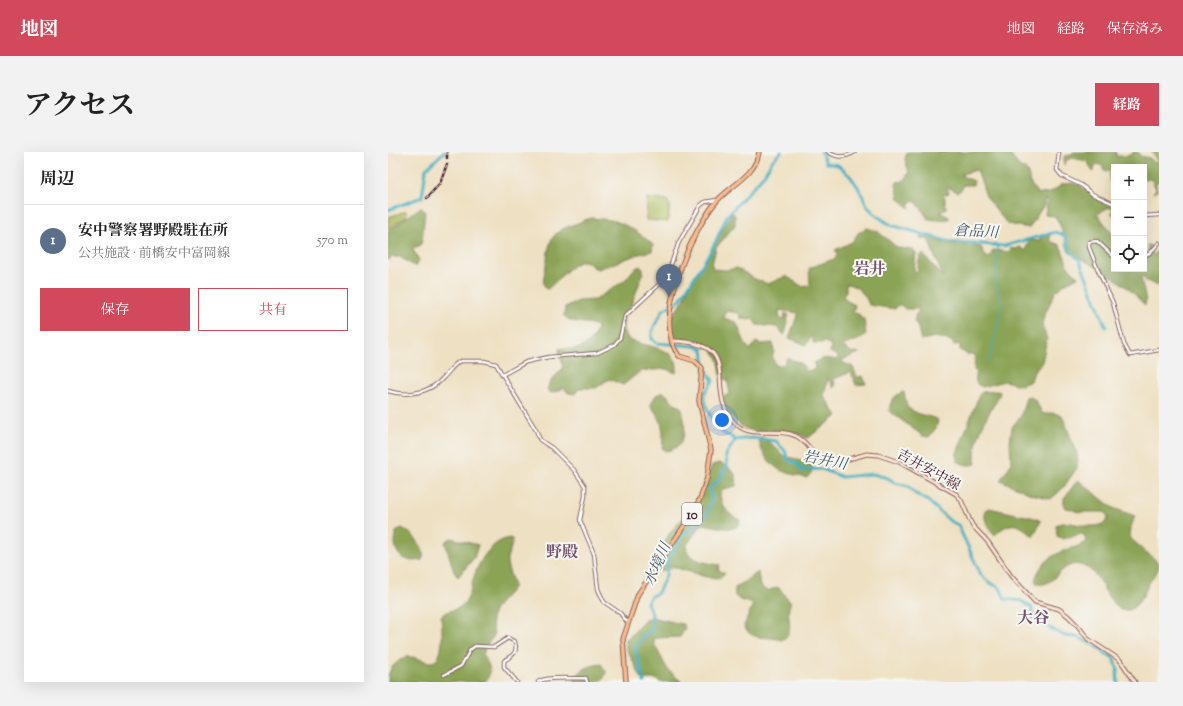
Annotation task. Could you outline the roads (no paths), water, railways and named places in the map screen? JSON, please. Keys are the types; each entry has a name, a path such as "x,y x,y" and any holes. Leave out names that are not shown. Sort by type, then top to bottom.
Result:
{"main road":[{"name":"10","path":"626,682 622,642 641,588 656,571 695,509 705,486 711,457 710,444 699,401 702,368 695,361 679,356 674,348 670,327 678,271 682,260 718,200 749,173 755,164 759,152"},
{"name":"吉井安中線","path":"673,341 697,343 715,355 719,363 723,404 738,426 754,433 779,432 796,436 823,460 845,460 867,454 878,455 899,462 956,494 961,500 972,526 988,542 1011,576 1037,604 1059,609 1068,616 1088,640 1120,660 1132,675 1135,682"}],"street":[{"path":"828,152 836,157 844,157 855,152"},
{"path":"1059,152 1057,170 1062,176 1081,185 1092,194 1111,203"},
{"path":"502,375 526,362 549,357 597,353 614,345 620,338 625,316 666,278 679,242 700,206 705,202 718,200"},
{"path":"1147,216 1159,215"},
{"path":"1111,255 1097,241 1089,242 1089,247 1093,253 1098,270 1113,303 1124,344 1130,355 1159,350"},
{"path":"1147,254 1159,244"},
{"path":"388,392 399,394 426,391 441,380 460,361 484,361 495,363 536,430 540,440 556,452 582,479 585,491 580,520 594,554 598,589 604,602 618,612 628,623"},
{"path":"444,675 461,666 470,650 475,646 494,647 508,638 515,642 516,651 514,655 504,661 504,666 517,682"},
{"path":"538,682 544,678 586,678 587,682"}],"waterway":[{"path":"388,210 422,197 426,169 444,152"},
{"name":"岩井川","path":"735,440 719,428 707,409 704,394 713,381 705,368 703,349 695,346 656,343 652,339 652,332 663,310 680,300 711,251 727,216 763,176 772,161 781,152"},
{"name":"倉品川","path":"821,152 826,163 838,165 850,176 858,187 868,207 877,216 891,225 947,241 1004,246 1056,232 1065,236 1069,249 1080,261 1106,327"},
{"path":"989,362 1002,306 995,278 998,246"},
{"name":"岩井川","path":"735,440 752,438 776,441 785,451 788,460 796,463 802,470 822,469 842,477 873,474 888,478 895,483 908,486 914,493 928,501 950,521 958,525 981,575 990,583 1000,588 1005,599 1022,601 1032,608 1033,619 1065,636 1078,637 1101,649 1105,654 1113,657 1118,670 1118,682"},
{"name":"水境川","path":"644,682 635,648 642,637 652,631 652,614 647,603 651,596 658,593 666,575 668,561 682,535 696,526 707,514 712,499 709,489 719,480 727,466 726,455 735,440"}],"railway":[{"path":"447,152 447,158"},
{"path":"427,198 440,183 447,164"}],"place":[{"name":"安中警察署野殿駐在所","path":"669,297"}],"district":[{"name":"岩井","path":"870,268"},
{"name":"野殿","path":"562,551"},
{"name":"大谷","path":"1033,617"}]}
